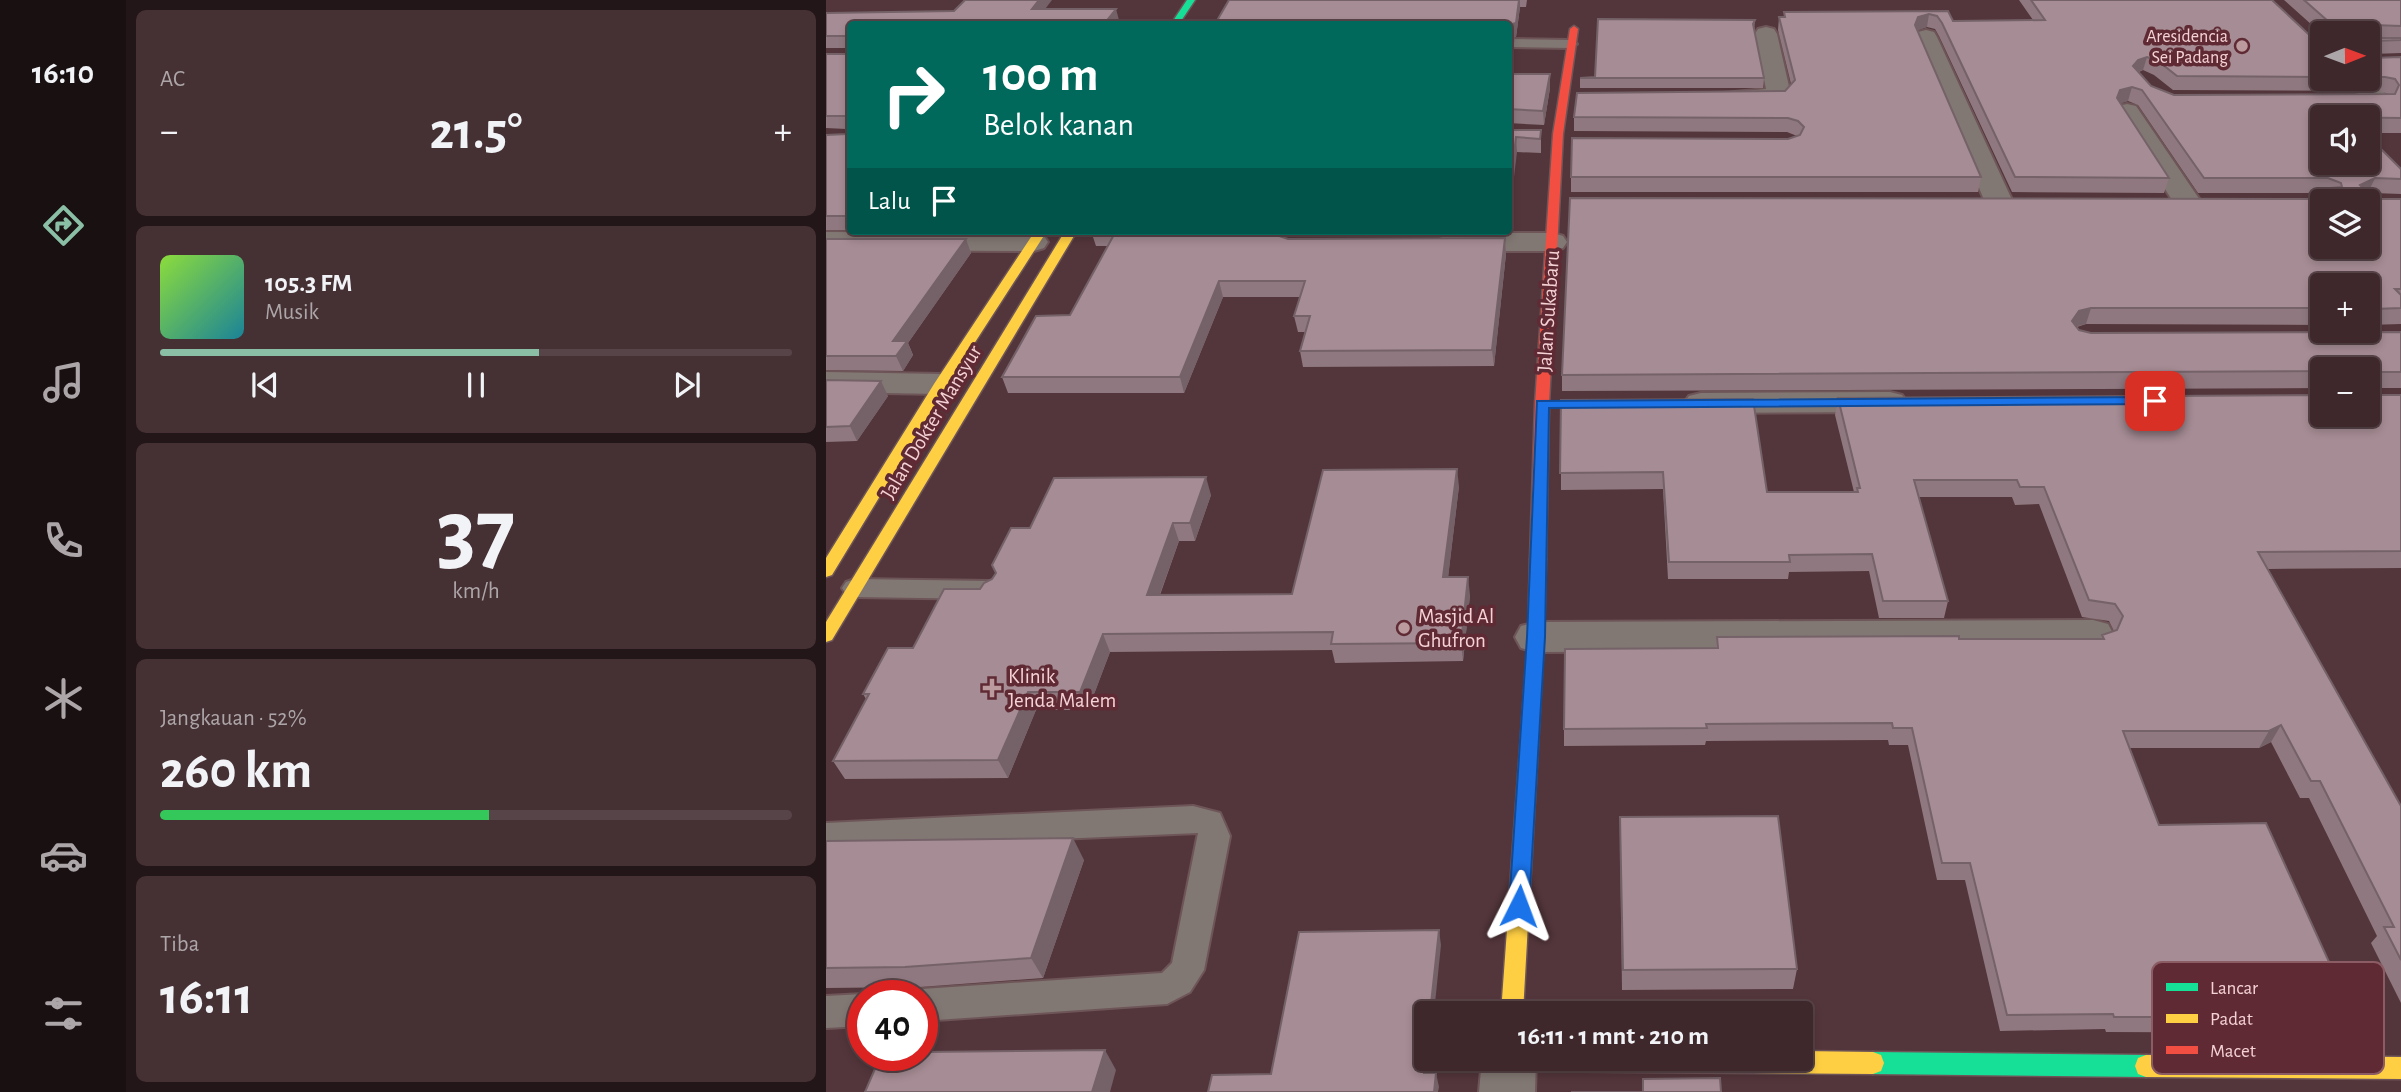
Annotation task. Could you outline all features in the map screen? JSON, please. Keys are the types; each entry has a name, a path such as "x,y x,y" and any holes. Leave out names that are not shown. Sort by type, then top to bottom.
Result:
{"street":[{"path":"1177,21 1191,0"},
{"path":"1195,21 1208,0"},
{"path":"1707,98 1774,98 1779,95 1766,34"},
{"name":"Jalan Sukabaru","path":"1513,1001 1536,637 1556,404 1553,242 1555,203 1550,137 1562,98 1572,37"},
{"path":"1927,37 2013,202 1972,202"},
{"path":"2355,91 2393,111"},
{"path":"1562,98 1588,98"},
{"path":"2127,111 2188,203"},
{"path":"1550,137 1585,142"},
{"path":"1555,203 1583,203"},
{"name":"Jalan Dokter Mansyur","path":"826,636 1069,235"},
{"path":"826,241 1038,236"},
{"name":"Jalan Dokter Mansyur","path":"826,571 941,384 1038,236"},
{"path":"1429,243 1553,242"},
{"path":"826,382 941,384"},
{"path":"1667,403 1918,402"},
{"path":"1536,637 2092,635"},
{"path":"1813,1068 2077,1079 2224,1074"}],"lane":[{"path":"1512,43 1572,37"},
{"path":"855,588 989,590"},
{"path":"826,836 1193,819 1209,822 1215,836 1186,970 1178,981 1167,988 938,1004"},
{"path":"826,1012 847,1011"}],"building":[{"path":"965,0 1039,0 1032,9 1116,9 1106,21 847,21 847,36 826,36 826,13 954,11"},
{"path":"1229,0 1519,0 1516,23 1512,24 1512,21 1217,21"},
{"path":"2031,0 2272,0 2310,35 2310,77 2177,76 2158,61 2147,57 2138,60 2133,66 2151,86 2174,95 2395,94 2399,85 2395,79 2380,77 2380,58 2401,57 2401,118 2380,118 2380,105 2310,105 2310,175 2380,175 2380,148 2401,169 2401,179 2375,178 2360,185 2372,189 2331,189 2342,187 2341,183 2328,178 2204,178 2142,90 2132,87 2120,90 2117,98 2169,178 2015,177 1942,23 1937,16 1929,14 1918,17 1915,25 1981,177 1571,177 1572,138 1788,139 1800,135 1804,127 1798,121 1788,118 1574,117 1577,93 1785,91 1795,80 1779,17 1785,17 1784,12 1948,11 1953,21 2045,20"},
{"path":"2304,0 2401,0 2401,26 2380,25 2380,21 2328,21"},
{"path":"1598,19 1755,20 1753,24 1764,78 1580,78 1595,77"},
{"path":"2380,38 2401,38 2380,41"},
{"path":"826,54 847,54 847,216 826,216 826,135 846,134 846,116 826,116"},
{"path":"1512,74 1550,74 1543,111 1512,109"},
{"path":"1512,130 1541,130 1540,139 1516,137 1512,170"},
{"path":"1570,198 2310,199 2310,259 2380,259 2380,199 2401,199 2401,289 2395,289 2401,295 2401,308 2380,309 2380,273 2310,273 2310,308 2091,308 2079,311 2072,321 2079,330 2091,333 2310,332 2310,343 2380,343 2380,332 2401,332 2401,372 2380,372 2380,357 2310,357 2310,371 1562,375"},
{"path":"1114,235 1276,235 1288,239 1505,238 1492,350 1300,351 1310,316 1294,316 1305,281 1219,281 1180,377 1002,377 1036,316 1070,315"},
{"path":"826,239 966,239 893,341 907,341 896,356 826,356"},
{"path":"826,380 881,381 850,426 826,427"},
{"path":"2310,395 2310,427 2380,427 2380,395 2401,395 2401,551 2258,552 2401,806 2401,960 2384,927 2394,927 2320,781 2311,781 2281,725 2269,731 2123,731 2159,825 2266,823 2329,962 2152,962 2152,1017 2114,1017 2113,1014 2007,1015 1970,863 1942,863 1912,728 1893,728 1892,723 1706,724 1707,728 1564,729 1565,649 1718,648 1717,637 1959,636 1959,639 2104,639 2102,635 2117,630 2123,616 2115,604 2089,600 2044,487 2020,487 2017,480 1914,480 1948,601 1883,601 1872,554 1789,555 1790,562 1669,562 1663,472 1560,473 1561,400 1753,399 1767,492 1858,492 1857,488 1860,488 1838,398"},
{"path":"1457,469 1443,577 1468,577 1461,643 1331,644 1333,632 1103,634 1080,692 1028,692 998,760 833,761 869,694 863,694 888,648 913,648 944,589 980,589 992,579 996,573 992,565 1011,528 1030,528 1054,478 1206,477 1190,523 1173,523 1147,595 1292,594 1323,470"},
{"path":"1778,816 1797,969 1623,970 1620,817"},
{"path":"1073,838 1031,958 905,967 826,968 826,841"},
{"path":"1439,930 1431,1001 1414,1001 1414,1071 1436,1073 1434,1092 1208,1092 1212,1075 1271,1074 1299,932"},
{"path":"1105,1050 1092,1092 865,1092 874,1071 938,1071 938,1052"},
{"path":"1720,1078 1721,1092 1643,1092 1643,1079"}],"traffic: fast":[{"path":"1177,21 1191,0"},
{"path":"1873,1063 2146,1066"}],"traffic: slow":[{"path":"826,571 941,384 1038,235"},
{"path":"826,636 1069,235"},
{"path":"1513,1001 1536,637 1538,559"},
{"path":"1813,1063 1873,1063"},
{"path":"2146,1066 2152,1066"},
{"path":"2384,1068 2401,1068"}],"traffic: jam":[{"path":"1538,559 1542,404 1558,134 1574,29"}],"place":[{"name":"Aresidencia Sei Padang","path":"2242,46"},
{"name":"Masjid Al Ghufron","path":"1404,628"},
{"name":"Klinik Jenda Malem","path":"992,688"}],"route":[{"path":"1519,906 1536,637 1542,404 2155,401"}]}
